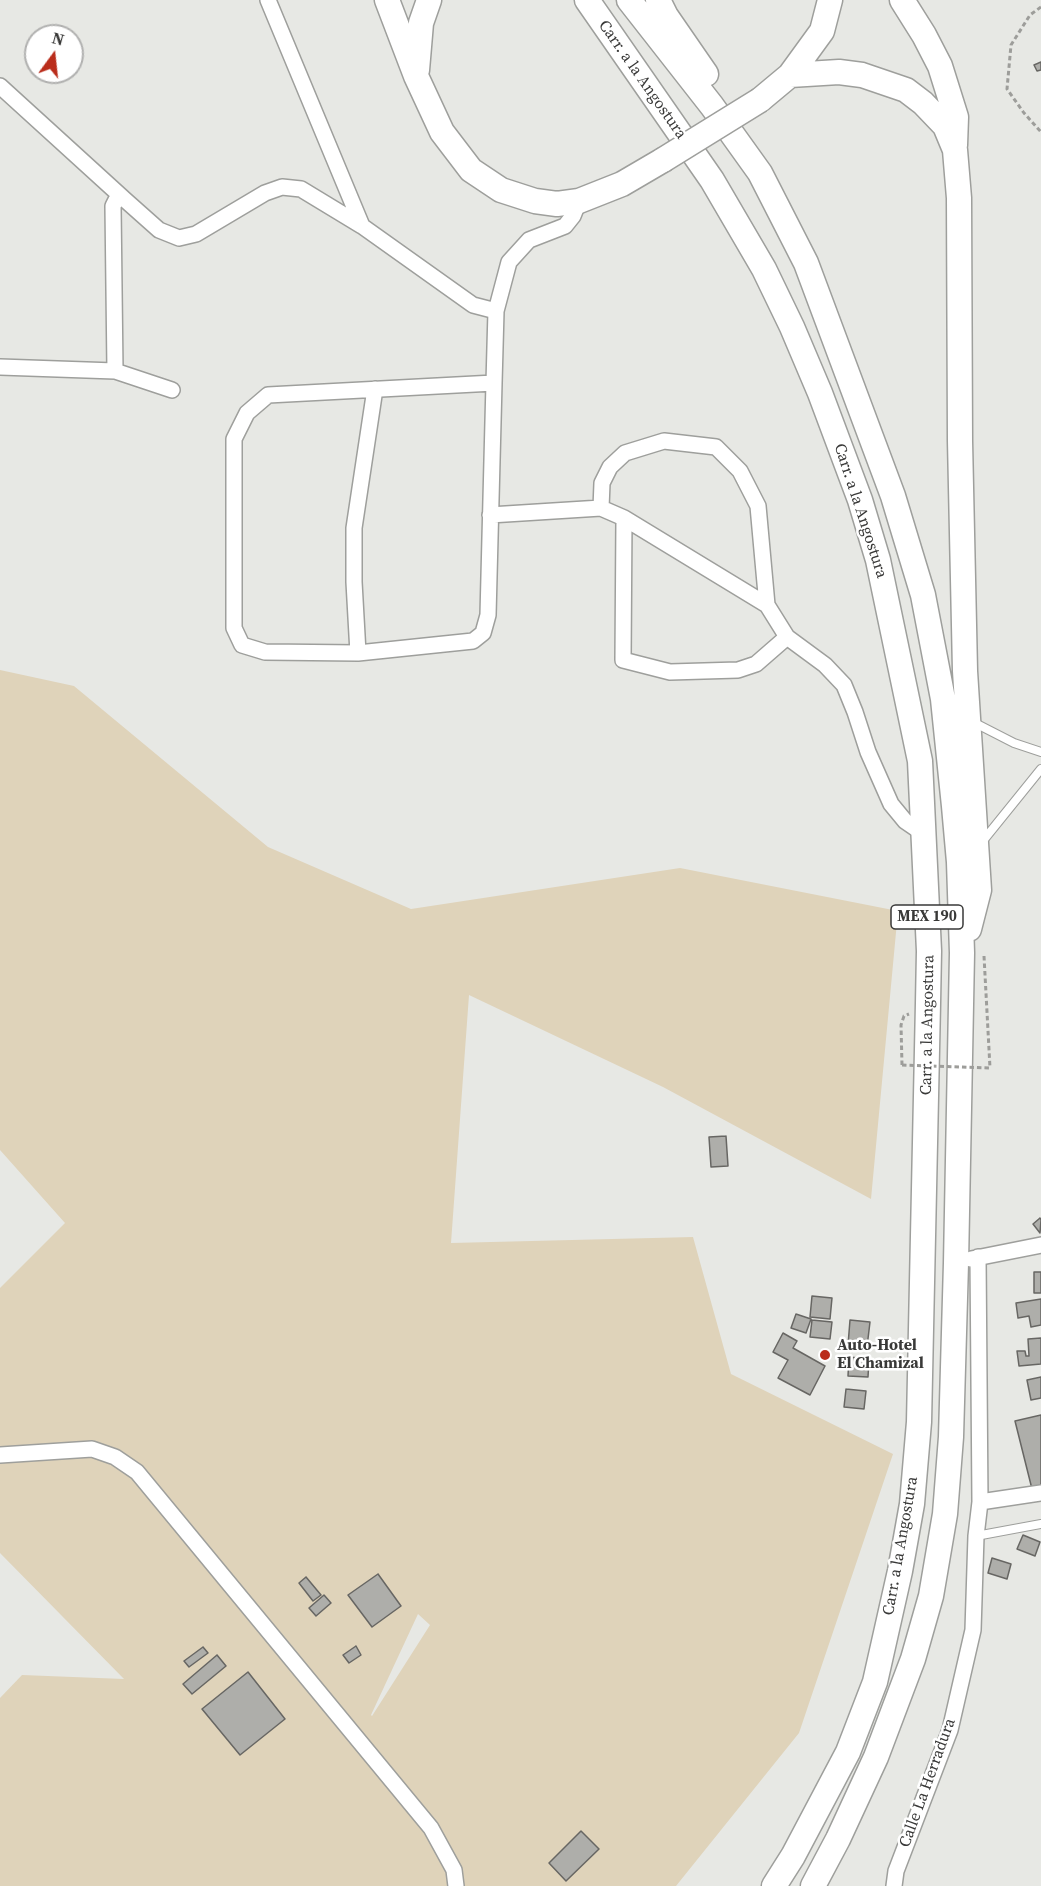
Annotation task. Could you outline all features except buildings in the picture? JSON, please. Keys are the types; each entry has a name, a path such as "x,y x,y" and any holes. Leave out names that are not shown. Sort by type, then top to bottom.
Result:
{"main road":[{"path":"387,0 416,76 442,132 471,171 501,190 535,201 557,204 579,201 622,184 760,100 790,75 822,31 830,0"},
{"path":"416,76 421,24 429,0"},
{"name":"Carr. a la Angostura","path":"587,0 712,180 764,269 792,327 820,393 860,500 878,560 920,760 929,951 919,1422 912,1504 900,1571 875,1682 848,1752 793,1856 774,1886"},
{"name":"Carr. a la Angostura","path":"628,0 712,106 760,173 806,263 893,496 923,595 943,699 959,862 967,1260 945,1514 931,1596 913,1659 876,1757 838,1839 813,1886"},
{"path":"658,0 666,16 705,74 710,87 712,106"},
{"path":"902,0 940,66 956,117 965,671 980,890 962,953"},
{"path":"790,75 839,72 862,75 906,90 923,103 945,126 955,150"}],"street":[{"path":"268,0 362,226"},
{"path":"0,86 159,230 178,238 196,234 265,193 282,187 301,189 362,226 465,300 473,305 496,311"},
{"path":"115,371 113,206 116,200 123,198"},
{"path":"494,382 268,395 247,413 234,440 234,628 242,645 265,652 358,653 473,641 483,633 488,615 496,311 509,262 529,240 565,226 573,216 579,201"},
{"path":"0,367 115,371 172,390"},
{"path":"358,653 354,528 375,389"},
{"path":"601,508 602,483 610,467 625,453 664,441 716,447 740,471 758,506 767,605 787,638 825,665 844,685 868,752 891,804 905,821 924,834"},
{"path":"490,514 601,508 624,518 767,605"},
{"path":"624,518 623,660 670,672 738,670 756,664 787,638"},
{"path":"967,1260 1041,1245"},
{"name":"Calle La Herradura","path":"894,1886 896,1871 952,1718 973,1630 976,1536 980,1502 967,1260"},
{"path":"0,1455 92,1449 115,1457 137,1472 431,1828 454,1870 456,1886"},
{"path":"980,1502 1041,1493"}],"lane":[{"path":"968,719 1014,743 1041,752"},
{"path":"977,848 1041,769"},
{"path":"976,1536 1041,1524"}],"path":[{"path":"1041,7 1030,15 1011,45 1007,89 1041,132"},
{"path":"901,1024 902,1065 990,1068 988,1022"}],"shaded area":[{"path":"0,670 74,686 268,847 411,909 680,868 898,911 871,1199 663,1087 469,995 451,1243 693,1237 731,1374 893,1454 799,1733 676,1886 0,1886 0,1698 22,1675 124,1679 0,1553 0,1288 65,1223 0,1150","holes":["418,1614 430,1625 372,1716"]}],"place":[{"name":"Auto-Hotel El Chamizal","path":"825,1355"}]}
